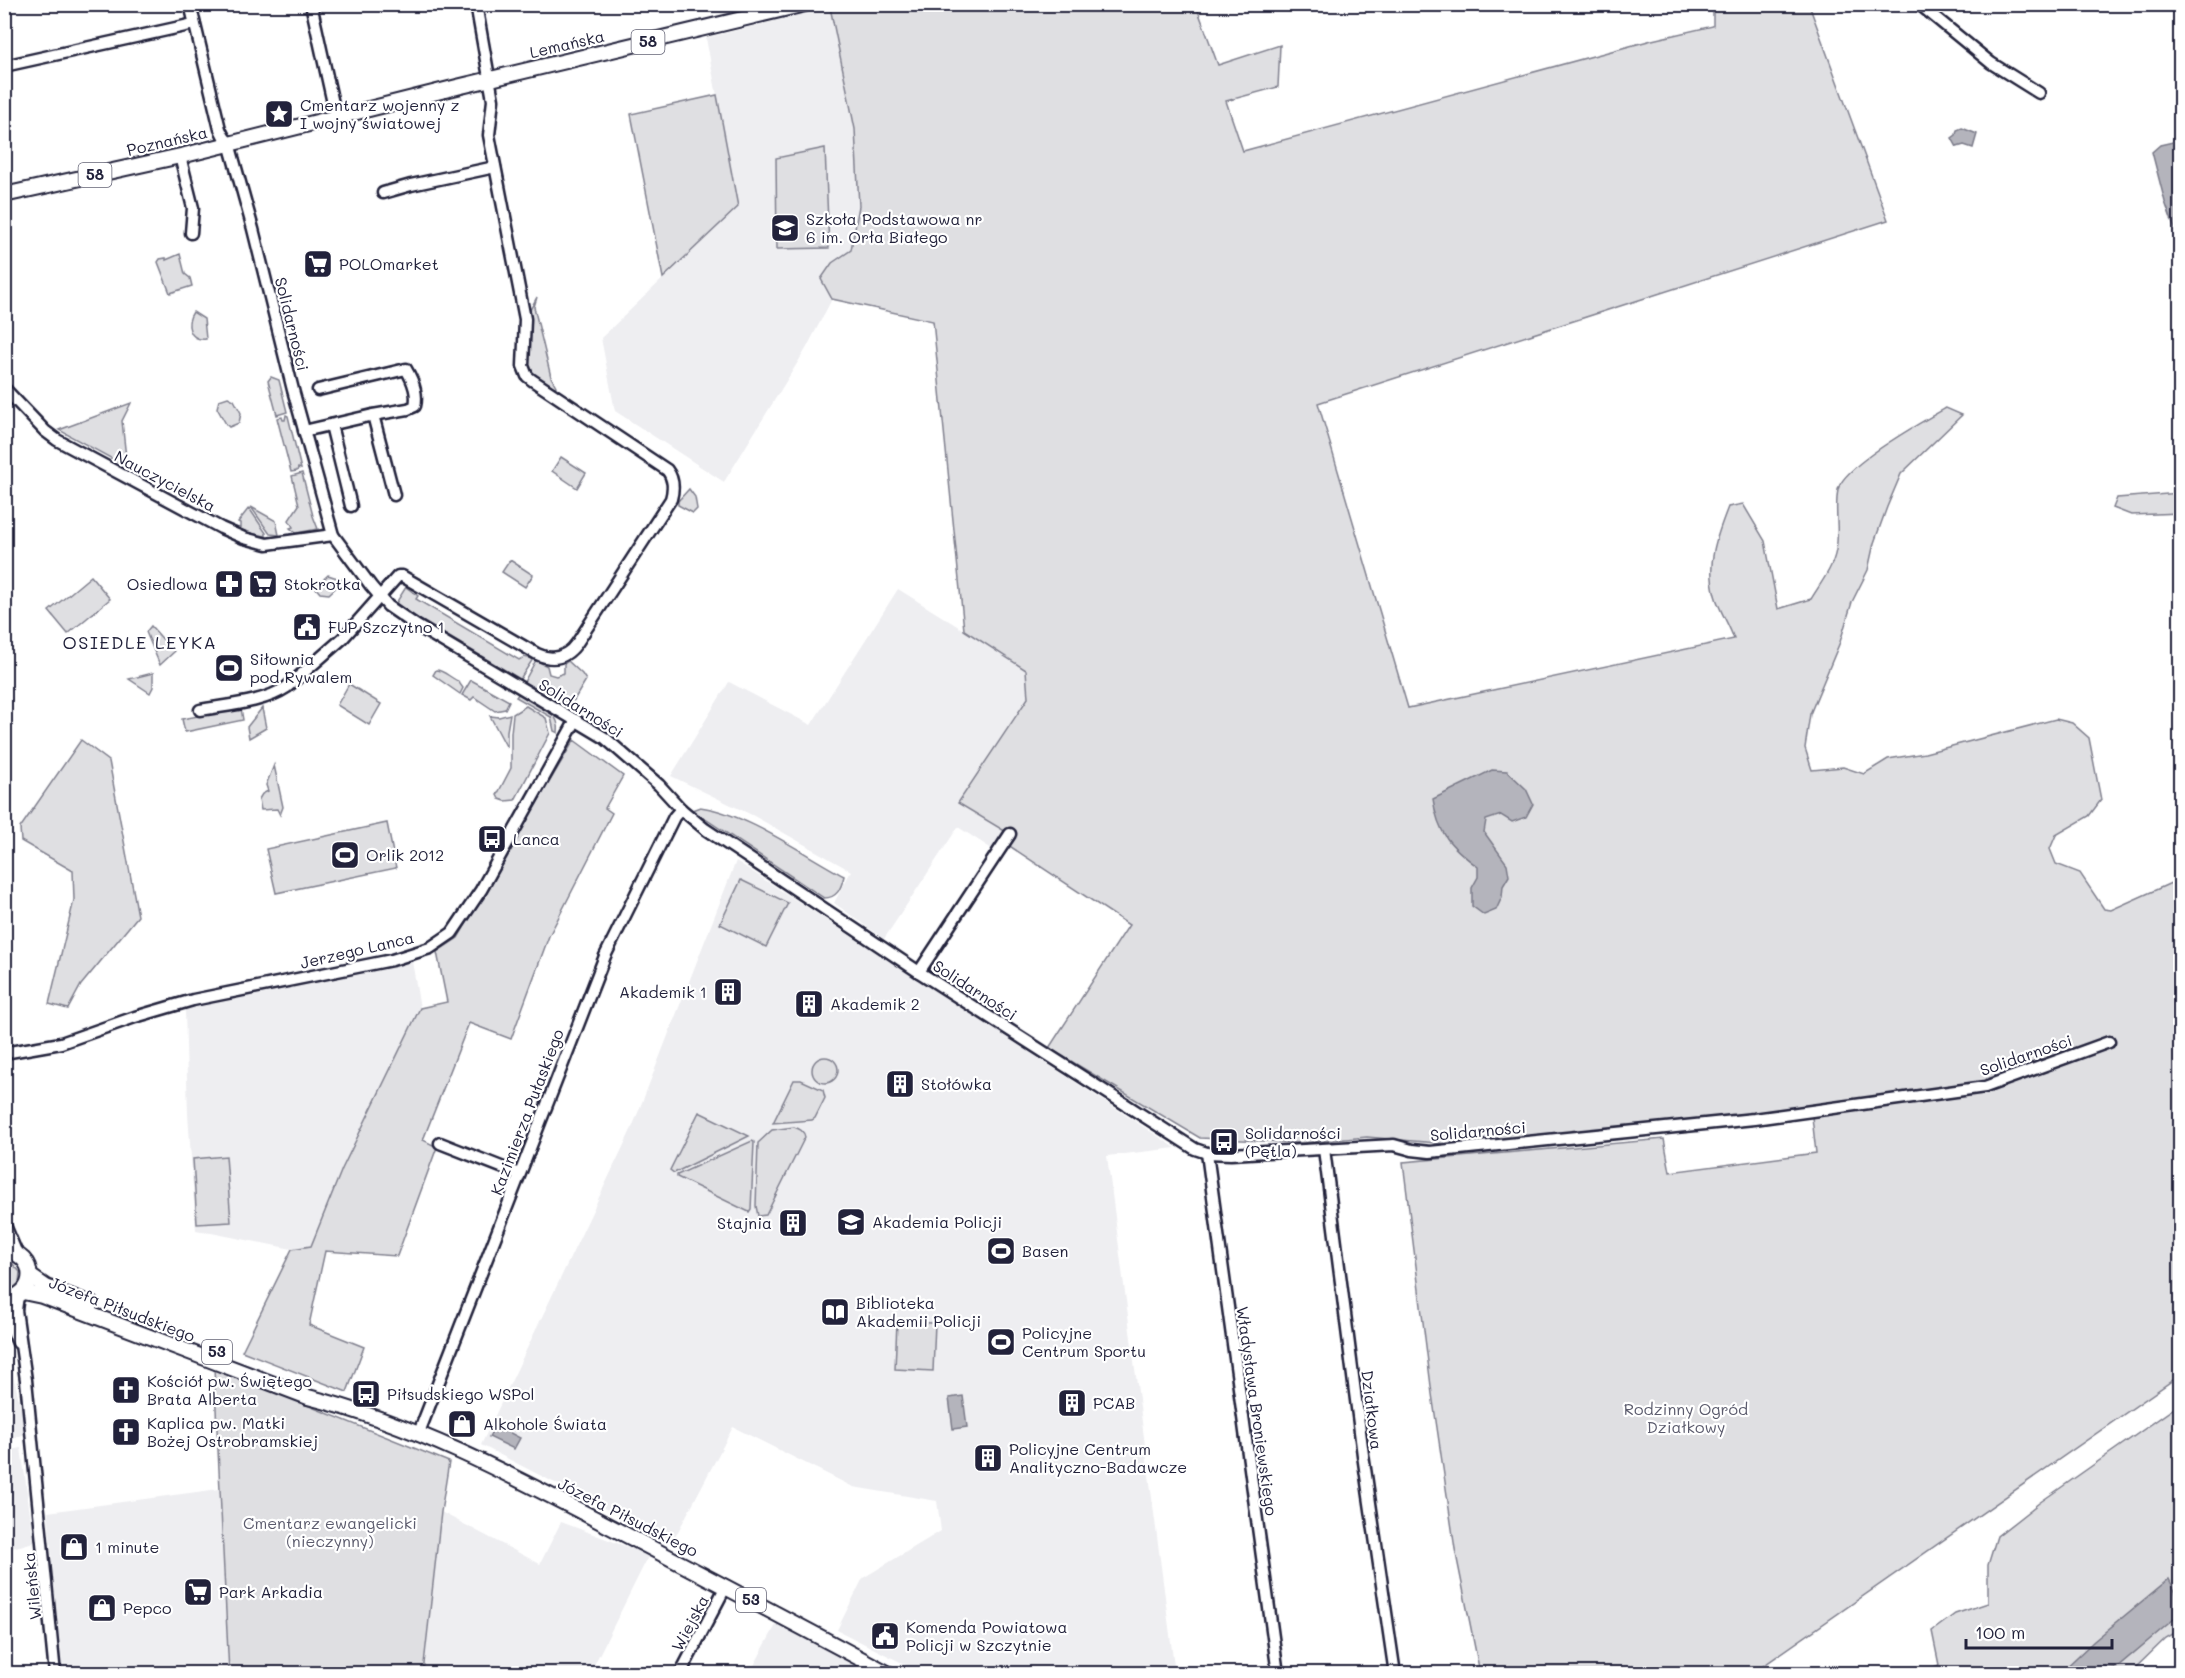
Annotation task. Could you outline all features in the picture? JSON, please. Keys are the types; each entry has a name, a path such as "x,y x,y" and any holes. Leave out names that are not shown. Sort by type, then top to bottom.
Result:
{"main road":[{"name":"Lemańska","path":"336,117 805,4"},
{"name":"Poznańska","path":"4,195 180,156 336,117"},
{"name":"53","path":"11,1252 26,1262 30,1276"},
{"name":"Józefa Piłsudskiego","path":"30,1276 46,1287 312,1389 344,1406 466,1454 726,1586 889,1674"},
{"path":"15,1296 30,1276"},
{"name":"Józefa Piłsudskiego","path":"15,1296 32,1293 53,1300 308,1397 344,1406"}],"street":[{"name":"Solidarności","path":"190,4 220,129 229,143 253,229 333,535 379,596 388,606 417,626 617,746 681,809 705,829 919,972 1195,1149 1208,1153 1231,1154 1395,1145 1430,1152 1754,1119 1985,1087 2109,1042"},
{"path":"311,4 336,117"},
{"path":"200,710 281,691 343,638 395,579 402,576 537,654 549,658 562,657 577,643 668,505 673,493 672,480 667,470 527,376 523,366 525,319 489,135 493,100 476,4"},
{"path":"1919,4 1991,63 2039,93"},
{"path":"4,66 194,24"},
{"path":"180,156 193,208 191,233"},
{"path":"383,193 411,184 495,167"},
{"path":"304,431 408,409 414,406 416,400 411,377 406,369 318,390"},
{"name":"Nauczycielska","path":"4,388 45,431 57,440 221,528 244,538 267,544 333,535"},
{"path":"374,415 394,495"},
{"path":"331,424 351,506"},
{"name":"Jerzego Lanca","path":"4,1053 61,1043 173,1005 392,960 416,954 439,943 452,933 473,902 576,720"},
{"name":"Kazimierza Pułaskiego","path":"418,1435 605,956 674,818 681,809"},
{"path":"919,972 1010,834"},
{"name":"Jerzego Lanca","path":"4,1046 26,1049"},
{"path":"440,1143 519,1174"},
{"name":"Działkowa","path":"1324,1149 1363,1455 1395,1674"},
{"name":"Władysława Broniewskiego","path":"1208,1153 1278,1674"},
{"path":"4,1223 11,1252"},
{"name":"Wileńska","path":"15,1296 55,1674"},
{"name":"Wileńska","path":"4,1311 22,1352"},
{"name":"Wiejska","path":"680,1674 726,1586"}],"shaded area":[{"name":"Szkoła Podstawowa nr 6 im. Orła Białego","path":"830,7 855,129 859,206 851,250 832,263 821,279 832,299 806,349 724,482 615,411 601,338 738,207 706,38"},
{"path":"1962,128 1977,134 1973,148 1964,145 1957,147 1952,138 1956,135 1957,130"},
{"path":"2177,141 2180,147 2180,243 2165,202 2152,152 2160,145"},
{"path":"898,589 1026,669 1028,698 958,803 1013,836 1001,855 958,827 884,939 834,903 851,871 754,816 671,776 729,682 811,725"},
{"path":"1492,770 1507,771 1526,789 1533,804 1526,817 1512,822 1501,815 1486,820 1484,832 1507,864 1509,876 1503,886 1502,897 1496,910 1484,915 1472,906 1472,888 1478,877 1478,867 1447,838 1438,821 1433,799"},
{"name":"Akademia Policji","path":"736,861 1176,1148 1107,1156 1175,1673 922,1673 837,1630 863,1578 941,1531 937,1501 853,1487 733,1427 672,1543 481,1445 632,1128"},
{"path":"412,961 420,1008 342,1169 311,1246 292,1249 196,1230 188,1114 185,1010"},
{"path":"4,1337 27,1433 5,1442 4,1442"},
{"path":"963,1396 967,1427 953,1429 949,1398"},
{"path":"495,1425 520,1438 514,1449 489,1437"},
{"path":"21,1448 34,1542 5,1550 5,1451"},
{"path":"219,1489 229,1673 61,1673 48,1512"},
{"path":"441,1512 540,1564 561,1522 649,1555 590,1673 424,1673"},
{"path":"2169,1579 2180,1601 2180,1614 2117,1667 2101,1673 2060,1673 2094,1641"},
{"path":"777,1623 867,1673 750,1673"}],"green space":[{"name":"Rodzinny Ogród Działkowy","path":"843,4 1196,5 1218,65 1280,45 1278,87 1226,101 1243,151 1652,40 1713,26 1713,11 1730,5 1809,5 1888,220 1318,403 1408,708 1734,639 1717,601 1712,572 1714,550 1728,507 1743,504 1765,541 1778,609 1811,599 1826,576 1834,557 1837,543 1837,498 1843,480 1853,469 1885,445 1946,408 1962,415 1901,474 1874,543 1868,570 1852,602 1840,642 1810,714 1805,748 1812,770 1843,767 1864,774 1888,759 1925,753 2056,719 2072,723 2089,738 2101,800 2089,816 2056,835 2050,849 2056,864 2080,873 2104,909 2111,910 2180,879 2180,1375 1753,1673 1480,1673 1455,1549 1432,1394 1403,1162 1664,1139 1670,1172 1816,1153 1812,1117 1805,1107 1460,1145 1367,1137 1302,1143 1200,1138 1049,1048 1129,925 1008,845 1013,836 958,803 1028,698 1026,670 964,630 933,321 832,299 821,279 832,263 851,250 859,206 855,129 830,7"},
{"path":"717,95 738,207 663,278 631,114"},
{"path":"825,148 829,248 777,249 776,158"},
{"path":"180,254 185,274 190,278 192,286 170,293 158,262 160,259 166,258 166,260"},
{"path":"537,297 534,307 551,377 556,386 554,388 534,374 528,363 530,310"},
{"path":"193,312 204,319 206,339 196,337 190,331 189,322"},
{"path":"271,377 279,380 287,412 277,415 268,381"},
{"path":"228,397 234,400 241,413 239,423 229,427 217,408 219,400"},
{"path":"131,403 122,421 127,467 59,430"},
{"path":"286,415 301,469 298,468 297,471 291,472 277,418 282,417 285,420"},
{"path":"561,457 586,473 577,488 552,471"},
{"path":"302,473 318,529 296,533 290,528 293,527 289,520 299,505 292,476"},
{"path":"689,489 695,497 697,509 693,513 678,505 678,501"},
{"path":"2180,493 2180,513 2131,515 2113,508 2117,498"},
{"path":"251,507 276,521 279,535 270,534"},
{"path":"249,508 266,536 247,533 240,529 238,522"},
{"path":"510,560 533,575 525,587 502,572"},
{"path":"328,575 344,580 329,594 320,593 315,587"},
{"path":"91,576 110,599 68,634 49,611"},
{"path":"406,587 418,596 416,599 519,660 524,657 533,659 520,679 412,615 396,603"},
{"path":"151,626 174,652 160,665 146,632"},
{"path":"536,660 547,666 549,674 556,676 564,673 564,664 568,661 582,674 586,680 571,705 564,707 524,682"},
{"path":"436,670 458,681 463,688 460,694 433,675"},
{"path":"153,673 153,687 150,693 129,679"},
{"path":"471,680 509,701 505,709 495,711 474,697 471,700 462,695"},
{"path":"349,684 381,704 369,725 337,705"},
{"path":"519,693 552,713 558,725 558,733 554,731 551,717 516,697"},
{"path":"526,706 546,718 550,733 515,800 505,801 499,799 497,795 511,768 513,714"},
{"path":"241,708 243,720 185,732 182,719"},
{"path":"262,708 266,728 249,738 247,727"},
{"path":"510,714 507,748 490,716 499,717"},
{"path":"81,740 109,761 138,916 81,985 68,1009 49,1004 74,900 73,871 21,841 20,828"},
{"path":"574,740 623,776 605,808 612,813 549,936 511,1039 469,1023 423,1140 437,1147 397,1256 325,1251 309,1325 364,1347 347,1392 242,1351 292,1249 311,1246 342,1169 420,1008 447,1002 437,952 458,938"},
{"path":"274,765 283,807 280,815 277,809 261,810 259,799 268,791 266,785"},
{"path":"700,807 736,817 755,826 844,876 840,889 832,896 824,898 692,810"},
{"name":"Orlik 2012","path":"387,823 396,868 276,893 266,849"},
{"path":"741,880 788,903 766,947 720,924"},
{"path":"825,1057 834,1061 838,1070 834,1079 825,1083 816,1079 812,1070 816,1061"},
{"path":"794,1080 801,1080 823,1090 825,1098 812,1120 773,1123"},
{"path":"699,1112 749,1136 674,1173 670,1170"},
{"path":"794,1127 801,1130 805,1137 766,1215 758,1216 756,1206 758,1143 772,1130"},
{"path":"754,1142 749,1212 677,1177 677,1175"},
{"path":"226,1156 231,1222 197,1224 193,1159"},
{"path":"4,1262 12,1263 20,1272 19,1283 12,1289 5,1290"},
{"path":"897,1322 935,1323 933,1371 895,1369"},
{"name":"Cmentarz ewangelicki (nieczynny)","path":"214,1368 449,1462 441,1512 423,1673 229,1673"},
{"path":"2180,1404 2180,1630 2166,1638 2130,1673 1916,1674 1939,1665 1932,1631 1955,1614 1988,1603 1988,1565 1997,1536 2039,1503"}],"place":[{"name":"Cmentarz wojenny z I wojny światowej","path":"279,114"},
{"name":"Szkoła Podstawowa nr 6 im. Orła Białego","path":"785,228"},
{"name":"POLOmarket","path":"318,264"},
{"name":"Osiedlowa","path":"229,584"},
{"name":"Stokrotka","path":"263,584"},
{"name":"FUP Szczytno 1","path":"307,627"},
{"name":"Siłownia pod Rywalem","path":"229,668"},
{"name":"Lanca","path":"492,839"},
{"name":"Orlik 2012","path":"345,855"},
{"name":"Akademik 1","path":"728,992"},
{"name":"Akademik 2","path":"809,1004"},
{"name":"Stołówka","path":"900,1084"},
{"name":"Solidarności (Pętla)","path":"1224,1142"},
{"name":"Akademia Policji","path":"851,1222"},
{"name":"Stajnia","path":"793,1223"},
{"name":"Basen","path":"1001,1251"},
{"name":"Biblioteka Akademii Policji","path":"835,1312"},
{"name":"Policyjne Centrum Sportu","path":"1001,1342"},
{"name":"Kościół pw. Świętego Brata Alberta","path":"126,1390"},
{"name":"Piłsudskiego WSPol","path":"366,1394"},
{"name":"PCAB","path":"1072,1403"},
{"name":"Alkohole Świata","path":"462,1424"},
{"name":"Kaplica pw. Matki Bożej Ostrobramskiej","path":"126,1432"},
{"name":"Policyjne Centrum Analityczno-Badawcze","path":"988,1458"},
{"name":"1 minute","path":"74,1547"},
{"name":"Park Arkadia","path":"198,1592"},
{"name":"Pepco","path":"102,1608"},
{"name":"Komenda Powiatowa Policji w Szczytnie","path":"885,1636"}],"district":[{"name":"OSIEDLE LEYKA","path":"140,643"}]}
